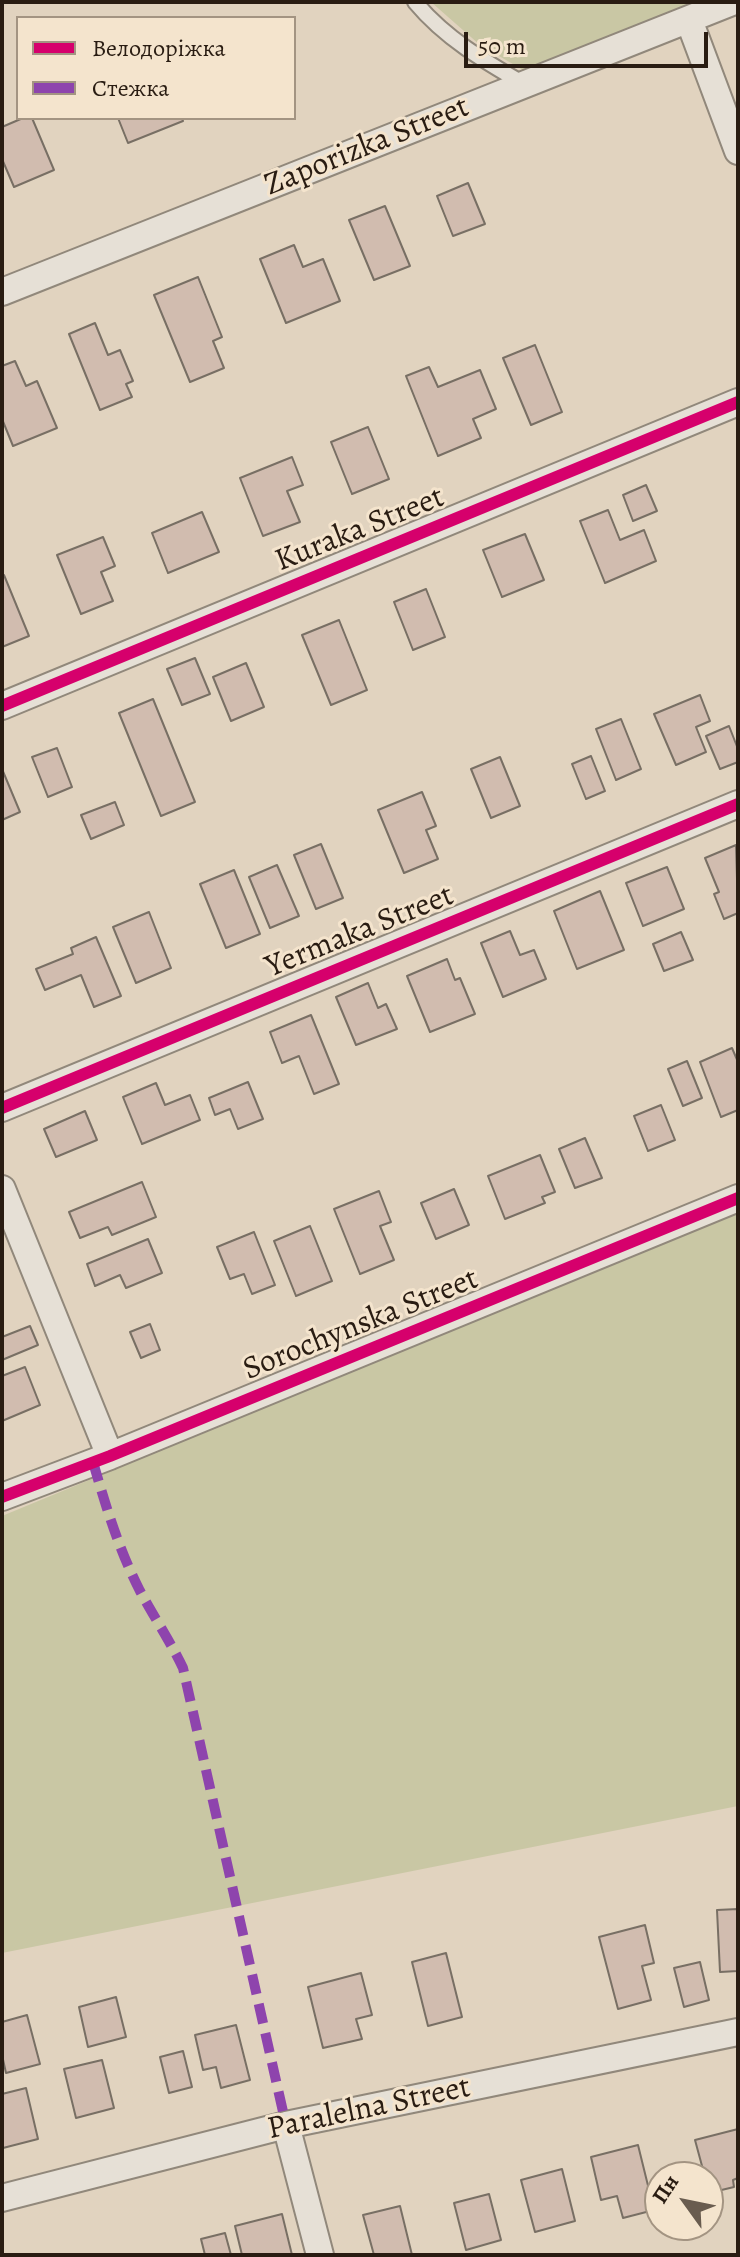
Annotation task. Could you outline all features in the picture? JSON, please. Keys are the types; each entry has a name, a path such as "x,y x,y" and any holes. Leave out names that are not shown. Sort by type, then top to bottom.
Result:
{"street":[{"name":"Zaporizka Street","path":"2,292 732,2"},
{"path":"689,20 738,151"},
{"name":"Kuraka Street","path":"2,706 738,402"},
{"name":"Yermaka Street","path":"2,1108 738,804"},
{"path":"2,1189 110,1456"},
{"name":"Sorochynska Street","path":"2,1497 110,1456 738,1198"},
{"name":"Paralelna Street","path":"2,2198 286,2125 738,2032"},
{"path":"286,2125 320,2255"}],"lane":[{"path":"415,2 428,18 473,55 525,85"}],"shaded area":[{"path":"431,2 694,2 525,71 480,45"},
{"path":"738,1212 738,1806 2,1953 2,1516"}],"building":[{"path":"18,120 33,120 54,170 14,187 2,159 2,127"},
{"path":"119,120 183,120 183,121 128,143"},
{"path":"468,183 485,224 453,236 437,196"},
{"path":"385,206 410,266 374,280 349,220"},
{"path":"294,245 303,267 323,259 340,301 286,323 260,259"},
{"path":"198,277 222,337 213,341 224,368 190,382 154,295"},
{"path":"95,323 108,355 120,350 133,381 126,384 132,397 100,410 69,334"},
{"path":"535,345 562,412 531,425 503,358"},
{"path":"15,361 26,386 37,381 57,428 13,446 2,419 2,366"},
{"path":"429,367 438,387 480,370 496,409 473,419 481,438 438,456 406,376"},
{"path":"368,427 389,479 352,494 331,442"},
{"path":"292,457 303,485 287,491 300,522 263,536 240,478"},
{"path":"646,485 657,511 633,521 623,495"},
{"path":"608,510 620,540 644,530 656,561 605,583 580,521"},
{"path":"202,512 219,552 168,573 152,533"},
{"path":"525,534 544,580 502,597 483,550"},
{"path":"103,537 115,566 101,572 113,601 81,614 57,555"},
{"path":"2,575 29,636 2,647"},
{"path":"426,589 445,637 413,650 394,602"},
{"path":"339,620 367,690 331,705 302,635"},
{"path":"195,658 210,694 182,705 167,669"},
{"path":"246,663 264,707 231,721 213,677"},
{"path":"700,695 710,721 696,727 706,752 676,765 654,714"},
{"path":"153,699 195,802 161,816 119,713"},
{"path":"621,719 641,769 616,780 596,729"},
{"path":"729,726 738,749 738,762 720,769 706,736"},
{"path":"57,748 72,787 48,797 32,757"},
{"path":"591,756 605,791 586,799 572,764"},
{"path":"500,757 520,806 491,818 471,769"},
{"path":"2,769 20,812 2,820"},
{"path":"422,792 436,826 426,830 438,859 404,873 378,810"},
{"path":"115,802 124,825 91,839 81,815"},
{"path":"321,844 343,898 316,909 294,855"},
{"path":"736,845 738,913 724,919 714,894 719,892 705,858"},
{"path":"277,865 299,916 270,928 249,877"},
{"path":"667,867 684,909 643,926 626,883"},
{"path":"234,870 260,934 226,948 200,884"},
{"path":"600,891 624,950 577,969 554,911"},
{"path":"149,912 171,968 136,983 113,927"},
{"path":"510,931 520,955 534,950 546,979 503,997 481,943"},
{"path":"681,932 693,960 664,971 653,944"},
{"path":"96,937 121,996 94,1007 81,975 45,990 36,969 73,954 71,948"},
{"path":"447,959 455,980 460,978 475,1014 430,1032 407,976"},
{"path":"368,983 378,1008 386,1004 397,1029 356,1045 336,997"},
{"path":"311,1015 339,1084 314,1094 299,1056 282,1063 270,1032"},
{"path":"732,1048 738,1062 738,1110 721,1117 700,1062"},
{"path":"687,1061 702,1098 683,1106 668,1069"},
{"path":"248,1082 263,1119 238,1129 230,1109 215,1115 209,1098"},
{"path":"156,1083 165,1105 190,1095 200,1120 142,1144 123,1097"},
{"path":"661,1105 675,1140 648,1151 634,1116"},
{"path":"85,1111 97,1140 56,1157 44,1129"},
{"path":"585,1138 602,1178 575,1188 559,1149"},
{"path":"540,1155 555,1192 542,1197 545,1203 505,1219 488,1176"},
{"path":"142,1182 156,1217 112,1235 108,1227 80,1238 69,1212"},
{"path":"454,1189 469,1225 436,1239 421,1203"},
{"path":"379,1191 391,1222 380,1226 394,1260 360,1274 334,1209"},
{"path":"310,1226 332,1281 296,1296 274,1241"},
{"path":"254,1232 275,1285 252,1294 244,1274 230,1279 217,1247"},
{"path":"148,1239 162,1273 126,1288 120,1275 95,1286 87,1264"},
{"path":"150,1324 160,1350 141,1358 130,1332"},
{"path":"30,1326 38,1345 2,1360 2,1337"},
{"path":"25,1367 40,1405 2,1421 2,1376"},
{"path":"738,1909 738,1971 720,1972 717,1910"},
{"path":"645,1925 654,1963 642,1966 651,2000 618,2009 599,1937"},
{"path":"446,1953 462,2017 428,2026 412,1962"},
{"path":"700,1962 709,2000 684,2007 674,1968"},
{"path":"361,1973 372,2015 356,2019 362,2039 323,2048 308,1987"},
{"path":"116,1997 126,2037 88,2047 79,2007"},
{"path":"27,2015 40,2064 6,2073 2,2055 2,2022"},
{"path":"236,2025 250,2080 221,2088 216,2067 203,2070 195,2035"},
{"path":"183,2051 192,2087 169,2093 160,2057"},
{"path":"102,2060 114,2108 76,2118 64,2069"},
{"path":"26,2088 38,2139 3,2148 2,2094"},
{"path":"738,2129 738,2178 733,2180 734,2187 724,2189 724,2161 701,2161 695,2140"},
{"path":"638,2145 644,2169 644,2213 623,2218 617,2196 601,2200 591,2157"},
{"path":"562,2169 575,2221 535,2232 521,2180"},
{"path":"489,2194 501,2240 466,2250 454,2203"},
{"path":"400,2206 412,2255 374,2255 363,2215"},
{"path":"282,2214 292,2255 242,2255 235,2226"},
{"path":"225,2233 231,2255 205,2255 201,2239"}],"marked path":[{"path":"93,1462 126,1560 183,1668 286,2125"}],"cycle path":[{"path":"2,706 738,402"},
{"path":"2,1108 738,804"},
{"path":"2,1497 110,1456 738,1198"}]}
